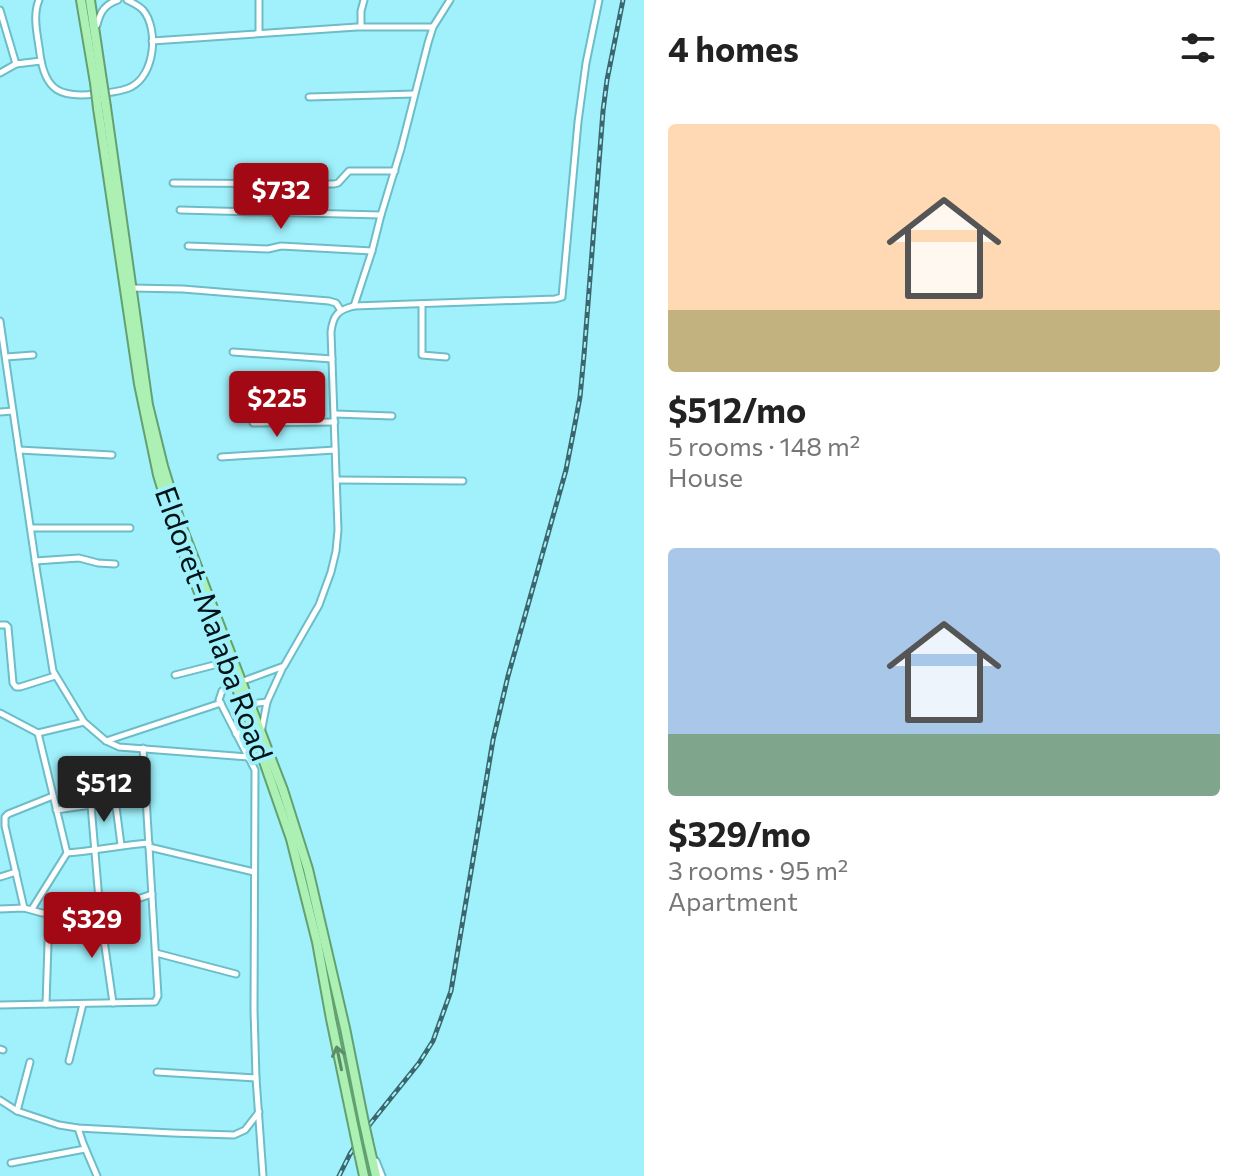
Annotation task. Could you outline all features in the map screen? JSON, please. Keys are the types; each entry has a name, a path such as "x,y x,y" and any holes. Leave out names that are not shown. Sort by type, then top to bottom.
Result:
{"highway":[{"path":"83,1 95,33 98,82"},
{"path":"83,1 102,107"},
{"name":"Eldoret-Malaba Road","path":"102,107 148,405 163,466 181,525 283,790 308,869 368,1141 379,1176"},
{"name":"Eldoret-Malaba Road","path":"102,107 134,353 158,475 176,534 252,727 300,873 364,1176"}],"street":[{"path":"39,0 35,13 45,74 60,92 73,96 133,87 143,75 152,41 146,14 127,0"},
{"path":"95,33 102,10 118,0"},
{"path":"259,0 259,33"},
{"path":"361,26 364,0"},
{"path":"354,306 395,171 433,27 450,0"},
{"path":"261,734 267,702 319,605 331,572 338,530 332,359 334,317 340,309 354,306 562,297 578,122 599,0"},
{"path":"0,10 16,64"},
{"path":"152,41 361,26 433,27"},
{"path":"0,73 16,64 41,61"},
{"path":"309,97 414,94"},
{"path":"173,183 334,184 349,171 395,171"},
{"path":"180,210 381,215"},
{"path":"188,246 268,249 281,246 372,251"},
{"path":"131,288 183,289 329,301 336,303 340,309"},
{"path":"422,304 422,355 446,357"},
{"path":"0,321 55,676 84,722 106,741 119,747 249,757"},
{"path":"233,352 332,359"},
{"path":"4,357 33,355"},
{"path":"0,412 13,411"},
{"path":"335,414 392,416"},
{"path":"253,423 335,422"},
{"path":"19,450 112,455"},
{"path":"221,457 335,450"},
{"path":"337,480 463,481"},
{"path":"30,528 130,528"},
{"path":"35,561 79,558 115,564"},
{"path":"0,625 8,627 13,683 16,687 55,676"},
{"path":"175,675 226,662"},
{"path":"246,680 284,666"},
{"path":"229,686 222,691 221,703 255,770 254,1010 263,1176"},
{"path":"250,704 267,702"},
{"path":"106,741 221,703"},
{"path":"0,713 38,733 84,722"},
{"path":"236,734 252,727"},
{"path":"32,909 67,853 38,733"},
{"path":"0,1005 155,1002 158,996 143,748"},
{"path":"56,810 91,805 145,791"},
{"path":"24,908 5,817 53,796"},
{"path":"115,799 121,845"},
{"path":"91,805 100,912 113,1003"},
{"path":"67,853 121,845 149,845 254,872"},
{"path":"0,877 16,872"},
{"path":"0,909 24,908 42,913 100,912 152,894"},
{"path":"46,1004 49,913"},
{"path":"155,953 236,974"},
{"path":"69,1061 83,1004"},
{"path":"17,1111 30,1062"},
{"path":"157,1072 256,1078"},
{"path":"0,1100 17,1111 78,1128 234,1135 245,1130 259,1112"},
{"path":"78,1128 97,1176"},
{"path":"11,1163 85,1149"}],"railway":[{"path":"339,1176 370,1124 433,1041 451,991 493,740 566,470 580,397 603,111 623,0"}]}
